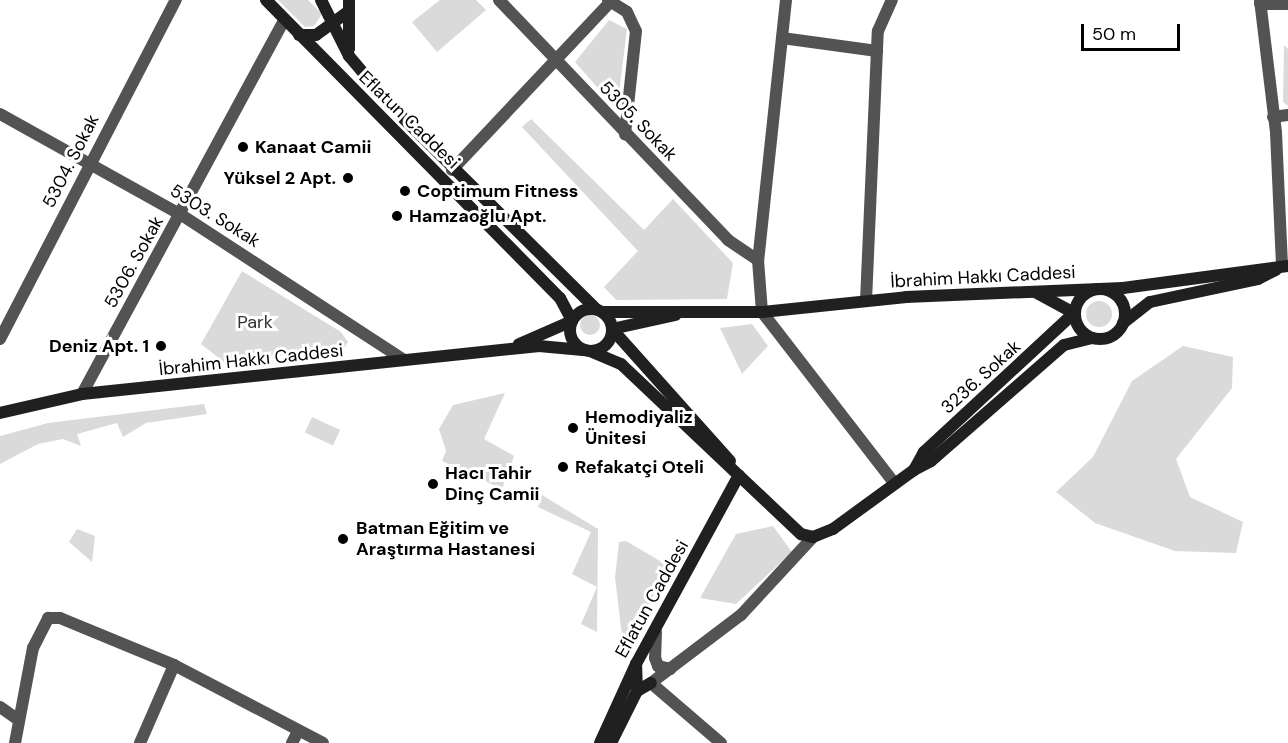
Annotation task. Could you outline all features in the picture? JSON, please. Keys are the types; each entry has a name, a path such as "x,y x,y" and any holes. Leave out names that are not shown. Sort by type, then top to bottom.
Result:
{"street":[{"name":"5304. Sokak","path":"0,339 176,0"},
{"name":"Eflatun Caddesi","path":"266,0 560,298 572,321"},
{"name":"Eflatun Caddesi","path":"321,0 333,18 349,56 452,170 599,311"},
{"name":"5305. Sokak","path":"500,0 556,62 728,240 758,260"},
{"path":"786,0 758,260 762,312 894,483"},
{"path":"866,301 877,51 882,13 892,0"},
{"path":"452,170 556,62 610,1 627,12 636,31 625,134"},
{"path":"1124,323 1121,301 1109,291 1095,290 1080,298 1074,313 1078,328 1092,338 1108,338 1150,302 1258,279 1285,266 1273,117 1260,2 1288,4"},
{"path":"299,35 316,36 333,18 349,6"},
{"path":"349,6 349,56"},
{"name":"5306. Sokak","path":"82,394 285,19"},
{"path":"782,38 877,51"},
{"name":"5303. Sokak","path":"0,114 180,214 404,360"},
{"path":"1273,117 1288,116"},
{"name":"İbrahim Hakkı Caddesi","path":"685,312 762,312 866,301 1034,291 1095,290 1285,266"},
{"path":"1034,291 1074,313"},
{"path":"506,350 572,321 582,311 685,312"},
{"path":"599,311 612,329 720,446 739,475"},
{"path":"612,329 685,312"},
{"name":"3236. Sokak","path":"914,470 924,452 1074,313"},
{"path":"572,321 573,341 587,351 621,363 801,534 813,537 741,615 671,669 637,691"},
{"path":"506,350 587,351 604,348 612,329"},
{"name":"3236. Sokak","path":"813,537 834,528 894,483 931,461 1064,345 1092,338"},
{"name":"İbrahim Hakkı Caddesi","path":"0,413 82,394 506,350"},
{"name":"Eflatun Caddesi","path":"600,743 636,664 656,632 739,475"},
{"path":"15,743 16,718 40,628 48,618 72,621 174,665 295,737 323,743"},
{"path":"656,632 655,658 658,666 671,669"},
{"path":"611,743 637,691 636,664"},
{"path":"140,743 174,665"},
{"path":"651,683 722,743"},
{"path":"0,708 16,718"}],"green space":[{"path":"278,0 308,0 322,14 314,26 305,27"},
{"path":"440,0 476,0 486,10 437,52 412,22"},
{"path":"609,20 627,29 617,110 575,62"},
{"path":"1284,45 1288,49 1288,106 1283,102"},
{"path":"531,119 644,230 673,199 733,263 727,299 616,300 604,287 638,251 522,127"},
{"name":"Park","path":"242,271 341,332 348,342 344,348 224,362 201,344"},
{"path":"1099,301 1108,305 1112,314 1108,323 1099,327 1090,323 1086,314 1090,305"},
{"path":"590,315 597,318 600,325 597,332 590,335 583,332 580,325 583,318"},
{"path":"752,324 768,346 742,374 720,328"},
{"path":"1183,346 1233,357 1232,388 1176,459 1190,497 1243,522 1236,553 1175,551 1095,523 1056,492 1093,457 1132,381"},
{"path":"505,393 484,439 514,456 502,489 442,461 446,451 439,429 453,405"},
{"path":"204,404 207,414 146,423 123,437 117,423 77,434 81,446 63,439 38,444 0,464 0,436 48,423"},
{"path":"312,417 340,430 333,446 305,432"},
{"path":"542,495 598,529 597,632 581,624 597,587 572,574 591,532 538,507"},
{"path":"773,526 792,552 736,604 700,598 736,534"},
{"path":"77,529 95,536 92,562 69,542"},
{"path":"626,541 667,565 636,635 623,645 615,577 619,542"}],"place":[{"name":"Kanaat Camii","path":"243,147"},
{"name":"Yüksel 2 Apt.","path":"348,178"},
{"name":"Coptimum Fitness","path":"405,191"},
{"name":"Hamzaoğlu Apt.","path":"397,216"},
{"name":"Deniz Apt. 1","path":"161,346"},
{"name":"Hemodiyaliz Ünitesi","path":"573,428"},
{"name":"Refakatçi Oteli","path":"563,467"},
{"name":"Hacı Tahir Dinç Camii","path":"433,484"},
{"name":"Batman Eğitim ve Araştırma Hastanesi","path":"343,539"}]}
